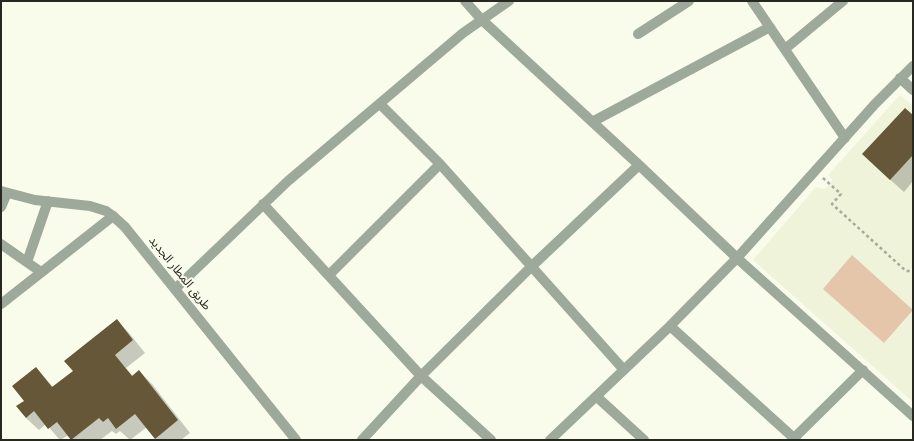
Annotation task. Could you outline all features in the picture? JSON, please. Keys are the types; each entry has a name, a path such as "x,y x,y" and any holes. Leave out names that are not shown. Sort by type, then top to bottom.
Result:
{"street":[{"path":"465,1 481,19 737,258 913,416"},
{"path":"174,289 263,204 463,33 481,19 509,1"},
{"path":"638,34 689,1"},
{"path":"752,1 845,138"},
{"path":"785,49 843,1"},
{"path":"592,122 770,27"},
{"path":"550,440 670,326 737,258 900,78 913,66"},
{"path":"900,78 913,90"},
{"path":"380,104 440,164 624,370"},
{"path":"329,275 440,164"},
{"path":"362,440 421,376 532,266 639,165"},
{"path":"1,207 4,192"},
{"name":"طريق المطار الجديد","path":"4,192 35,200 98,208 113,216 125,227 296,440"},
{"path":"27,262 48,201"},
{"path":"263,204 421,376 491,440"},
{"path":"1,304 113,216"},
{"path":"1,244 41,272"},
{"path":"670,326 794,439 862,370"},
{"path":"597,397 644,440"}],"path":[{"path":"815,171 841,194 832,204 906,271 913,271"}],"shaded area":[{"path":"900,95 913,106 913,402 753,260 816,187 825,189 833,180 828,175"},
{"path":"852,255 913,310 884,343 823,289"}],"building":[{"path":"905,108 913,115 913,155 890,180 862,154"},
{"path":"117,319 133,340 115,355 132,376 139,370 178,420 155,439 135,414 116,429 108,418 103,422 99,418 71,440 57,422 48,429 34,411 26,418 16,406 24,401 12,386 36,367 52,387 73,371 64,361"}]}
